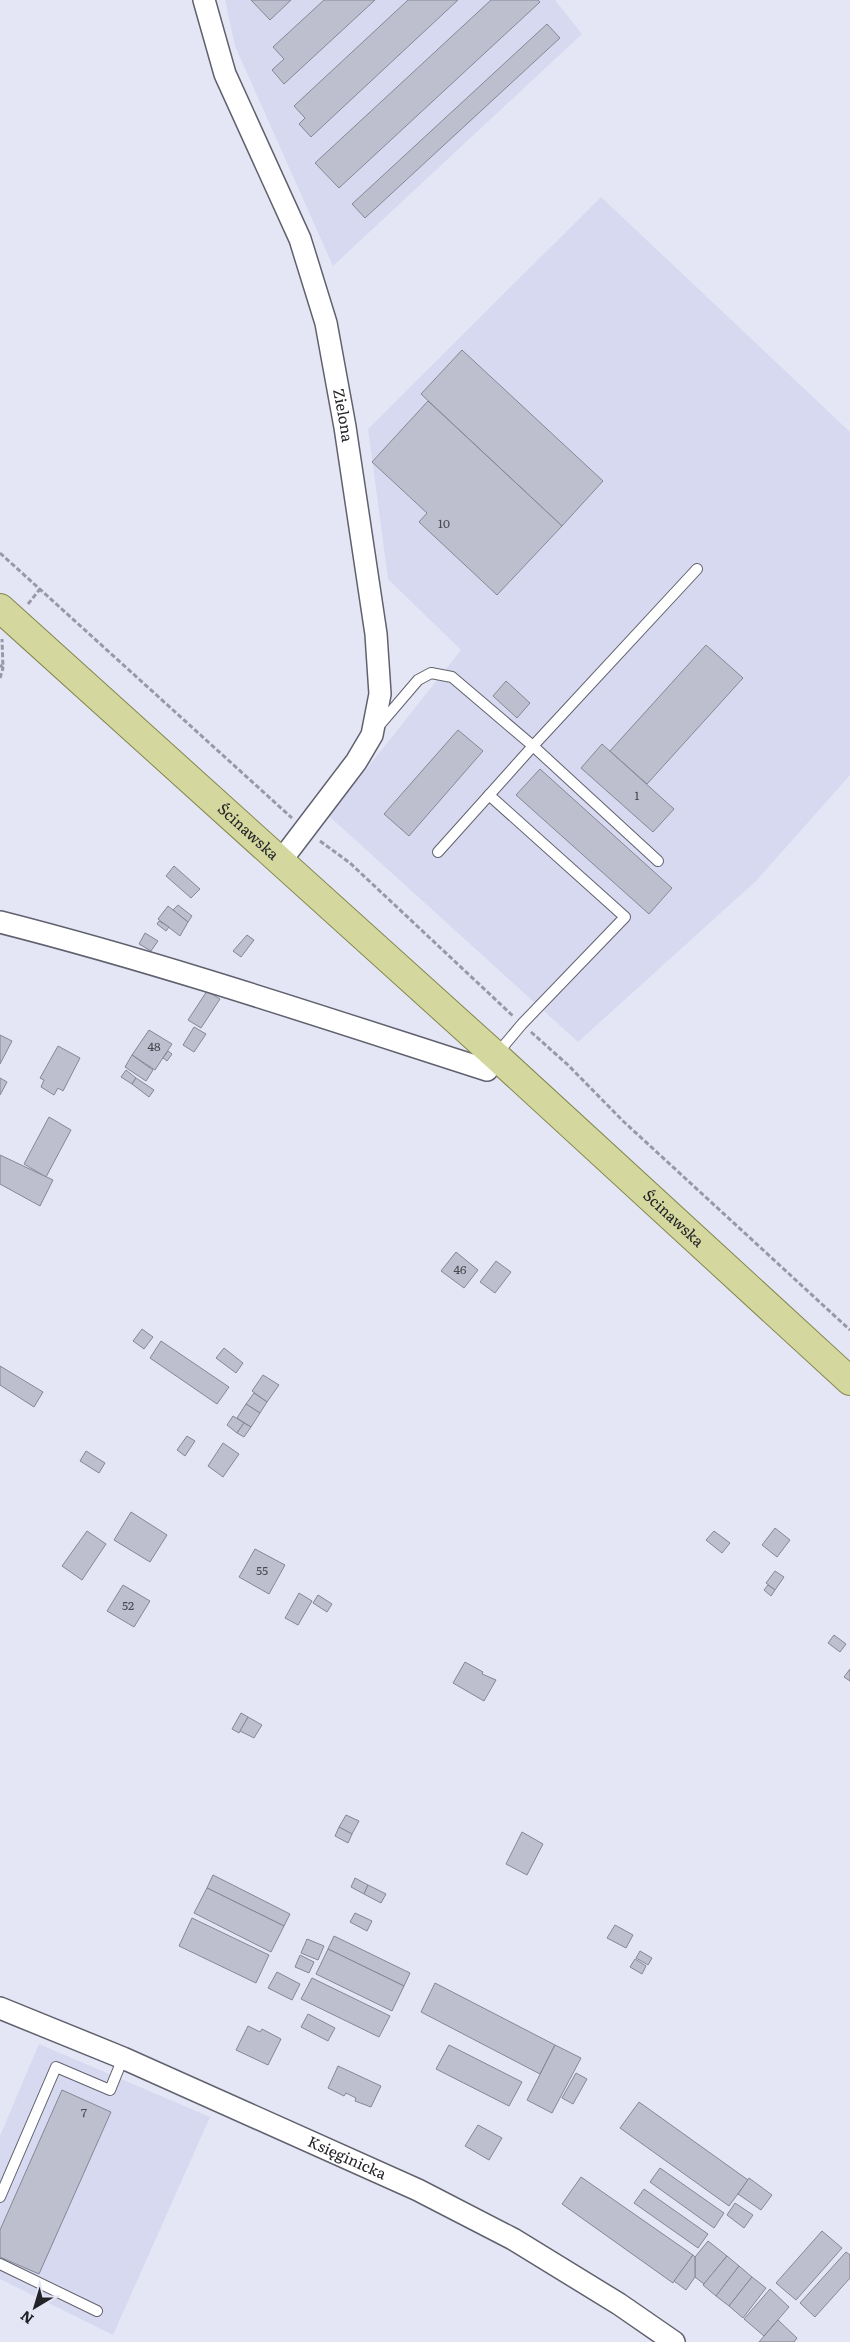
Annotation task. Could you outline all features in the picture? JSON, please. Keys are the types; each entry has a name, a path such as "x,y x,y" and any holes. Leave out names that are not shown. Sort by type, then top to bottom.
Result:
{"main road":[{"name":"Ścinawska","path":"0,608 280,862 491,1063 850,1381"}],"street":[{"name":"Zielona","path":"204,0 225,74 300,239 326,323 345,427 376,634 380,694 372,735 356,762 280,862"},
{"name":"Ścinawska","path":"0,922 89,944 491,1063"},
{"name":"Księginicka","path":"0,2008 123,2058 418,2190 513,2240 619,2304 674,2342"}],"lane":[{"path":"438,852 697,569"},
{"path":"372,735 418,680 430,674 452,677 533,746 658,861"},
{"path":"489,795 625,918 522,1024 491,1063"},
{"path":"0,2197 56,2067 110,2090 123,2058"},
{"path":"0,2264 97,2311"}],"path":[{"path":"0,553 305,829 350,864 568,1065 622,1121 850,1330"},
{"path":"0,678 3,668"}],"shaded area":[{"path":"225,0 555,0 582,34 333,266 235,46"},
{"path":"601,197 850,432 850,775 756,881 578,1042 329,816 461,650 388,579 368,429"},
{"path":"39,2044 210,2117 113,2335 0,2279 0,2136"}],"building":[{"path":"251,0 291,0 270,20"},
{"path":"324,0 375,0 284,84 272,70 284,59 273,47"},
{"path":"408,0 458,0 311,137 299,124 305,118 294,106"},
{"path":"491,0 538,0 540,2 339,188 315,163"},
{"path":"547,24 560,38 365,218 352,204"},
{"path":"462,350 603,481 562,526 421,394"},
{"path":"428,401 562,526 497,595 419,522 427,513 372,462"},
{"path":"706,645 743,678 647,784 610,751"},
{"path":"506,681 530,703 517,718 493,696"},
{"path":"458,730 483,751 409,836 384,814"},
{"path":"602,744 674,809 653,832 581,768"},
{"path":"540,769 672,888 649,914 516,795"},
{"path":"174,866 200,889 191,898 166,876"},
{"path":"178,905 192,916 188,922 173,910"},
{"path":"168,906 188,922 180,936 158,919"},
{"path":"159,921 169,927 166,931 157,924"},
{"path":"145,933 158,941 151,951 139,944"},
{"path":"247,935 254,940 241,957 233,951"},
{"path":"207,991 220,999 201,1028 188,1020"},
{"path":"194,1027 206,1034 194,1052 183,1045"},
{"path":"149,1030 172,1044 155,1070 132,1055"},
{"path":"0,1035 12,1041 0,1064"},
{"path":"58,1046 80,1058 63,1091 58,1088 54,1095 41,1087 44,1080 40,1078"},
{"path":"168,1051 172,1054 167,1061 163,1058"},
{"path":"132,1055 153,1070 146,1081 125,1067"},
{"path":"126,1070 136,1078 132,1084 121,1077"},
{"path":"0,1078 7,1082 0,1095"},
{"path":"136,1078 154,1090 149,1097 132,1084"},
{"path":"49,1117 71,1130 46,1177 24,1164"},
{"path":"0,1155 53,1180 40,1206 0,1184"},
{"path":"456,1252 478,1270 464,1288 441,1271"},
{"path":"496,1261 511,1272 495,1293 480,1282"},
{"path":"142,1329 153,1337 144,1349 133,1341"},
{"path":"161,1341 229,1387 217,1404 150,1358"},
{"path":"224,1348 243,1363 236,1373 216,1358"},
{"path":"0,1366 43,1392 34,1407 0,1385"},
{"path":"263,1375 279,1385 267,1402 252,1391"},
{"path":"254,1393 267,1402 260,1413 246,1404"},
{"path":"246,1404 260,1413 251,1427 237,1418"},
{"path":"233,1416 244,1423 237,1433 227,1425"},
{"path":"244,1423 251,1427 244,1437 237,1433"},
{"path":"187,1436 195,1441 185,1456 177,1450"},
{"path":"223,1443 239,1454 223,1477 208,1466"},
{"path":"86,1451 105,1463 99,1473 80,1461"},
{"path":"131,1512 167,1535 150,1562 114,1540"},
{"path":"775,1528 790,1540 777,1557 762,1545"},
{"path":"87,1531 106,1544 82,1580 62,1566"},
{"path":"714,1531 730,1543 722,1553 706,1540"},
{"path":"255,1549 285,1565 269,1594 239,1577"},
{"path":"775,1571 784,1577 775,1590 766,1583"},
{"path":"123,1585 150,1601 134,1627 107,1611"},
{"path":"768,1585 775,1590 771,1596 764,1590"},
{"path":"299,1593 312,1601 298,1625 285,1618"},
{"path":"318,1595 332,1604 327,1612 313,1603"},
{"path":"834,1635 846,1644 840,1652 828,1643"},
{"path":"465,1662 483,1672 482,1674 496,1680 484,1701 453,1683"},
{"path":"850,1669 850,1681 844,1677"},
{"path":"241,1713 248,1717 239,1733 232,1729"},
{"path":"248,1717 262,1725 254,1738 240,1731"},
{"path":"346,1815 359,1821 352,1834 339,1827"},
{"path":"339,1827 352,1834 348,1843 335,1836"},
{"path":"522,1832 543,1844 527,1875 506,1864"},
{"path":"213,1875 290,1914 284,1926 207,1888"},
{"path":"355,1878 368,1885 364,1894 351,1887"},
{"path":"368,1885 386,1894 381,1903 364,1894"},
{"path":"207,1888 284,1926 271,1952 194,1913"},
{"path":"355,1913 372,1921 367,1931 350,1922"},
{"path":"192,1918 269,1955 256,1983 179,1946"},
{"path":"615,1925 633,1935 626,1948 607,1938"},
{"path":"334,1936 410,1973 404,1986 328,1949"},
{"path":"307,1939 324,1946 318,1960 301,1953"},
{"path":"328,1949 404,1986 392,2011 316,1974"},
{"path":"640,1951 652,1958 648,1965 636,1958"},
{"path":"300,1955 314,1962 309,1973 295,1967"},
{"path":"635,1959 646,1966 642,1974 630,1967"},
{"path":"277,1972 300,1984 292,2000 268,1988"},
{"path":"312,1978 390,2016 379,2037 301,1999"},
{"path":"435,1983 555,2045 540,2074 421,2012"},
{"path":"308,2014 335,2028 328,2041 301,2027"},
{"path":"248,2026 260,2032 262,2029 281,2039 268,2065 236,2050"},
{"path":"449,2045 522,2082 509,2106 436,2069"},
{"path":"555,2045 581,2058 552,2113 527,2100"},
{"path":"338,2066 381,2086 371,2107 355,2101 356,2098 346,2093 344,2096 328,2088"},
{"path":"576,2073 587,2079 573,2104 562,2098"},
{"path":"62,2090 111,2112 39,2274 0,2257 0,2230"},
{"path":"639,2102 748,2180 729,2206 620,2128"},
{"path":"478,2125 502,2138 489,2160 465,2146"},
{"path":"660,2168 724,2213 714,2228 650,2182"},
{"path":"581,2177 693,2255 673,2283 562,2204"},
{"path":"749,2178 772,2195 761,2210 738,2194"},
{"path":"644,2189 708,2234 698,2248 634,2203"},
{"path":"735,2203 753,2215 744,2228 727,2215"},
{"path":"822,2231 842,2248 796,2300 776,2283"},
{"path":"708,2241 727,2256 704,2284 695,2277 695,2257"},
{"path":"846,2252 850,2255 850,2278 815,2317 800,2303"},
{"path":"693,2255 695,2257 695,2277 686,2290 674,2281"},
{"path":"727,2256 739,2266 716,2296 703,2285"},
{"path":"739,2266 752,2277 729,2306 716,2296"},
{"path":"752,2277 766,2288 743,2318 729,2306"},
{"path":"770,2289 789,2307 764,2336 744,2319"},
{"path":"778,2320 797,2338 794,2342 759,2342"}]}
